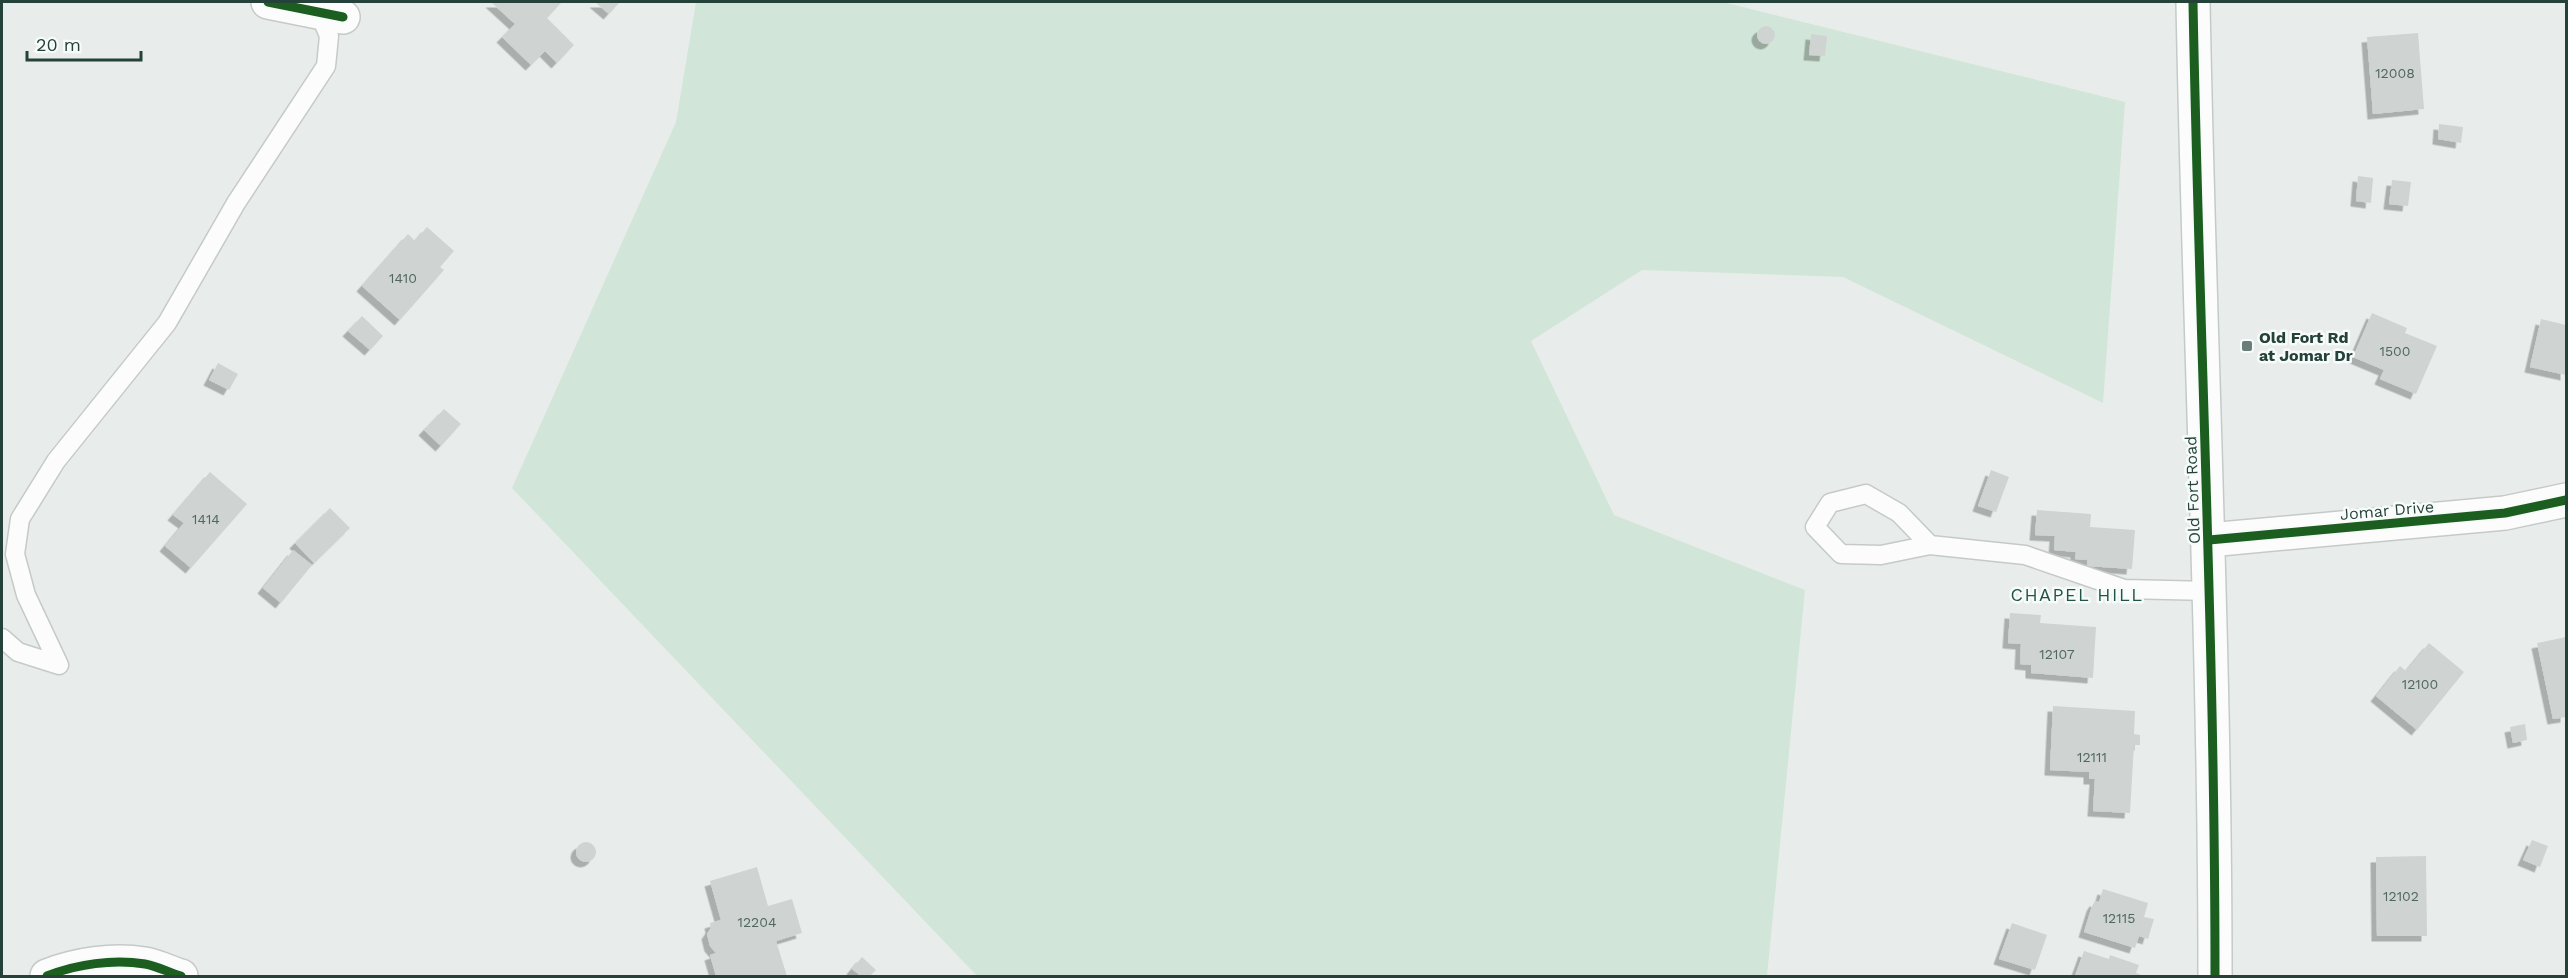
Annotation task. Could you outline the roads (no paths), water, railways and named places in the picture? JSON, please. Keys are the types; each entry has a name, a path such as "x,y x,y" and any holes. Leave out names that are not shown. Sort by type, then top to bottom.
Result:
{"main road":[{"path":"268,2 331,15"},
{"name":"Old Fort Road","path":"2193,2 2198,252 2209,540 2215,976"},
{"name":"Jomar Drive","path":"2209,540 2505,513 2566,500"},
{"path":"47,976 94,963 146,964 181,976"}],"lane":[{"path":"2,638 18,652 59,665 26,595 15,554 20,519 56,461 166,323 236,203 326,66 331,15"},
{"path":"1930,545 1899,513 1866,494 1830,503 1815,527 1841,554 1881,555 1930,545 2025,555 2124,589 2210,591"}],"place":[{"name":"Old Fort Rd at Jomar Dr","path":"2247,346"}],"district":[{"name":"CHAPEL HILL","path":"2077,595"}]}
